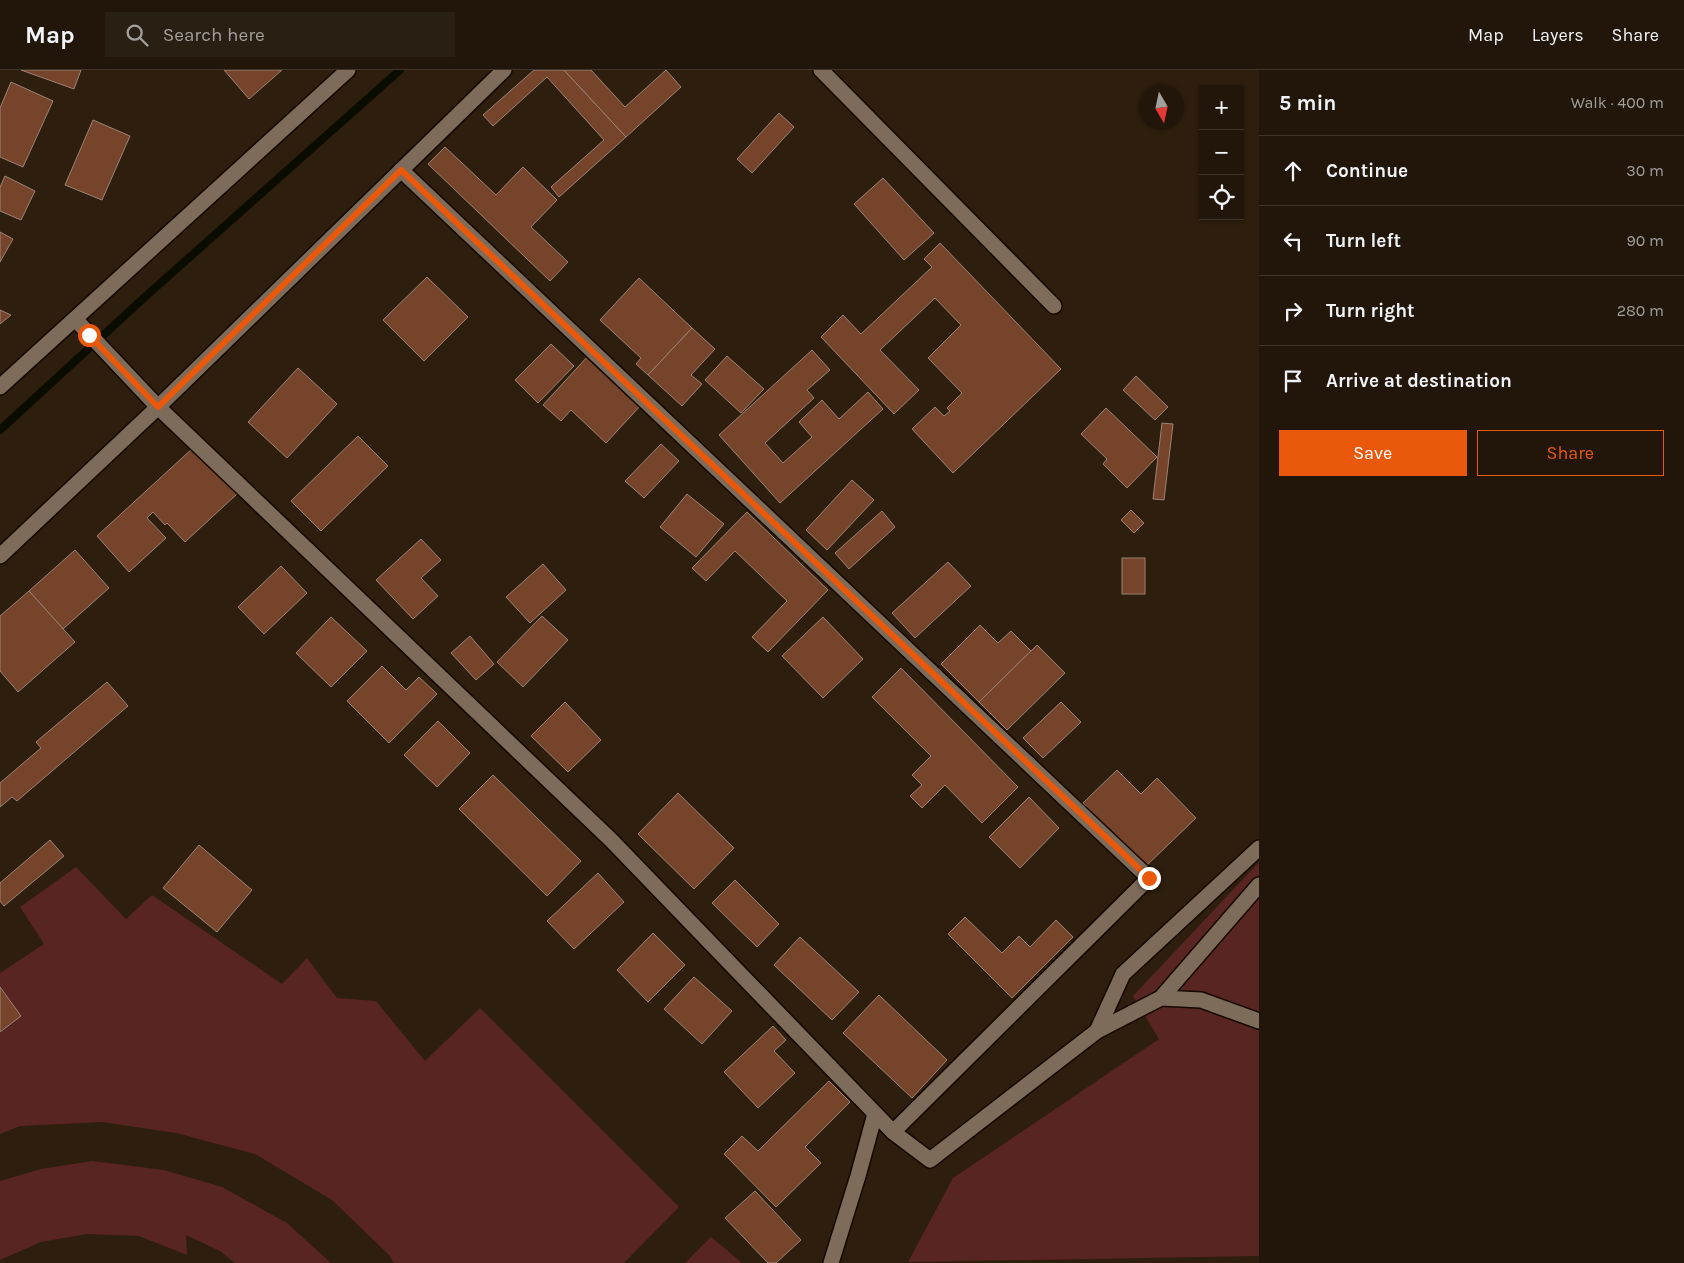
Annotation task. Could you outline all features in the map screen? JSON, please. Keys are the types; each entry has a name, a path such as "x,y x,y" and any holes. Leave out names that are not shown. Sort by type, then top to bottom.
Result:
{"street":[{"path":"0,387 348,70"},
{"path":"0,556 158,407 504,70"},
{"path":"821,70 1054,306"},
{"path":"401,170 1149,878 893,1132"},
{"path":"74,319 158,407 611,840 893,1132 930,1160 1097,1031 1161,998 1259,885"},
{"path":"1097,1031 1124,974 1259,848"},
{"path":"1161,998 1201,1000 1259,1021"},
{"path":"831,1263 875,1114"}],"shaded area":[{"path":"1259,862 1259,1256 908,1262 953,1178 1159,1039 1133,996"},
{"path":"76,867 126,919 152,895 282,984 307,958 337,998 376,1001 425,1061 480,1008 679,1207 624,1263 394,1263 389,1255 332,1200 255,1154 176,1133 102,1122 20,1126 0,1134 0,973 44,944 20,907"},
{"path":"92,1161 164,1170 222,1187 287,1223 331,1263 235,1263 220,1251 186,1235 187,1255 139,1236 87,1234 41,1242 0,1260 0,1181 41,1169"},
{"path":"711,1237 742,1263 685,1263"}],"building":[{"path":"21,70 81,70 74,89"},
{"path":"224,70 282,70 249,99"},
{"path":"534,70 564,70 626,137 559,197 551,187 604,140 547,77 493,126 483,115"},
{"path":"564,70 591,70 625,107 666,70 681,87 626,137"},
{"path":"11,82 53,101 23,167 0,157 0,108"},
{"path":"779,113 794,127 752,173 737,159"},
{"path":"93,120 130,136 102,200 65,185"},
{"path":"445,147 496,195 523,167 557,200 531,227 568,262 550,281 428,164"},
{"path":"5,176 35,191 21,220 0,211 0,187"},
{"path":"883,178 934,233 904,260 854,204"},
{"path":"0,232 13,239 0,262"},
{"path":"940,243 1061,369 953,473 912,429 935,407 944,416 950,411 947,408 962,393 928,358 961,325 935,298 880,350 919,390 894,414 821,337 843,315 861,334 932,267 924,259"},
{"path":"427,277 468,317 424,361 383,320"},
{"path":"639,278 692,328 648,375 636,364 641,358 600,320"},
{"path":"0,310 11,315 0,324"},
{"path":"692,328 715,349 691,375 702,384 682,406 648,375"},
{"path":"551,344 574,366 538,403 515,380"},
{"path":"812,350 830,370 807,390 814,398 765,443 783,463 812,437 799,422 822,400 839,419 868,392 883,409 780,503 719,435"},
{"path":"588,356 641,405 606,443 571,410 561,421 543,405"},
{"path":"727,356 764,389 741,413 705,380"},
{"path":"298,368 337,404 287,458 248,422"},
{"path":"1136,376 1168,407 1155,420 1123,390"},
{"path":"1106,408 1157,457 1127,488 1103,464 1107,459 1081,434"},
{"path":"1162,423 1173,424 1164,500 1153,499"},
{"path":"358,436 388,466 321,531 291,501"},
{"path":"661,444 679,461 644,498 625,481"},
{"path":"194,447 237,494 185,542 167,523 165,525 153,512 147,518 166,538 129,572 97,536"},
{"path":"852,480 874,500 827,550 806,530"},
{"path":"687,494 724,524 696,557 660,527"},
{"path":"1131,510 1144,523 1134,533 1121,520"},
{"path":"882,511 895,527 849,569 835,553"},
{"path":"747,512 828,590 768,652 752,637 787,601 735,551 706,581 692,568"},
{"path":"421,539 441,560 421,578 438,596 413,619 376,580"},
{"path":"75,550 109,588 63,629 29,591"},
{"path":"1122,558 1145,558 1145,594 1122,594"},
{"path":"948,562 971,586 915,638 892,613"},
{"path":"543,564 566,590 530,623 506,597"},
{"path":"281,566 307,593 264,634 238,607"},
{"path":"29,591 75,642 18,692 0,671 0,616"},
{"path":"542,616 568,640 523,687 497,662"},
{"path":"331,617 367,651 331,687 296,653"},
{"path":"823,617 863,659 823,698 782,656"},
{"path":"980,625 998,643 1011,631 1031,651 979,702 941,664"},
{"path":"470,636 494,664 476,680 451,653"},
{"path":"1037,645 1065,673 1007,730 979,702"},
{"path":"382,666 406,690 419,677 437,694 389,743 347,701"},
{"path":"901,668 1018,787 982,823 945,785 922,808 910,796 922,785 912,775 931,756 872,697"},
{"path":"107,682 128,706 17,801 12,797 0,807 0,783 41,748 36,742"},
{"path":"565,702 601,740 568,772 531,736"},
{"path":"1061,702 1081,722 1043,758 1023,738"},
{"path":"438,721 470,753 437,787 404,755"},
{"path":"1117,770 1141,794 1157,778 1196,818 1145,867 1083,803"},
{"path":"493,775 581,861 547,896 459,809"},
{"path":"678,793 734,848 694,889 638,834"},
{"path":"1029,797 1059,828 1020,868 989,837"},
{"path":"50,840 64,856 4,906 0,901 0,883"},
{"path":"199,845 252,890 217,932 163,888"},
{"path":"598,873 624,902 574,949 547,921"},
{"path":"735,880 779,924 757,947 712,903"},
{"path":"965,917 1002,953 1019,936 1030,947 1056,920 1073,937 1012,998 948,934"},
{"path":"653,933 685,965 648,1002 617,970"},
{"path":"800,937 859,992 832,1020 774,965"},
{"path":"694,977 732,1011 702,1044 664,1009"},
{"path":"0,987 21,1016 0,1032"},
{"path":"879,995 947,1060 912,1098 843,1033"},
{"path":"773,1026 786,1040 774,1051 795,1073 758,1108 724,1072"},
{"path":"829,1081 850,1102 805,1147 821,1163 776,1207 724,1154 742,1136 758,1151"},
{"path":"755,1191 801,1240 776,1263 768,1263 725,1218"}],"waterway":[{"path":"0,430 146,296 400,70"}],"route":[{"path":"89,335 158,407 401,170 1149,878"}]}
